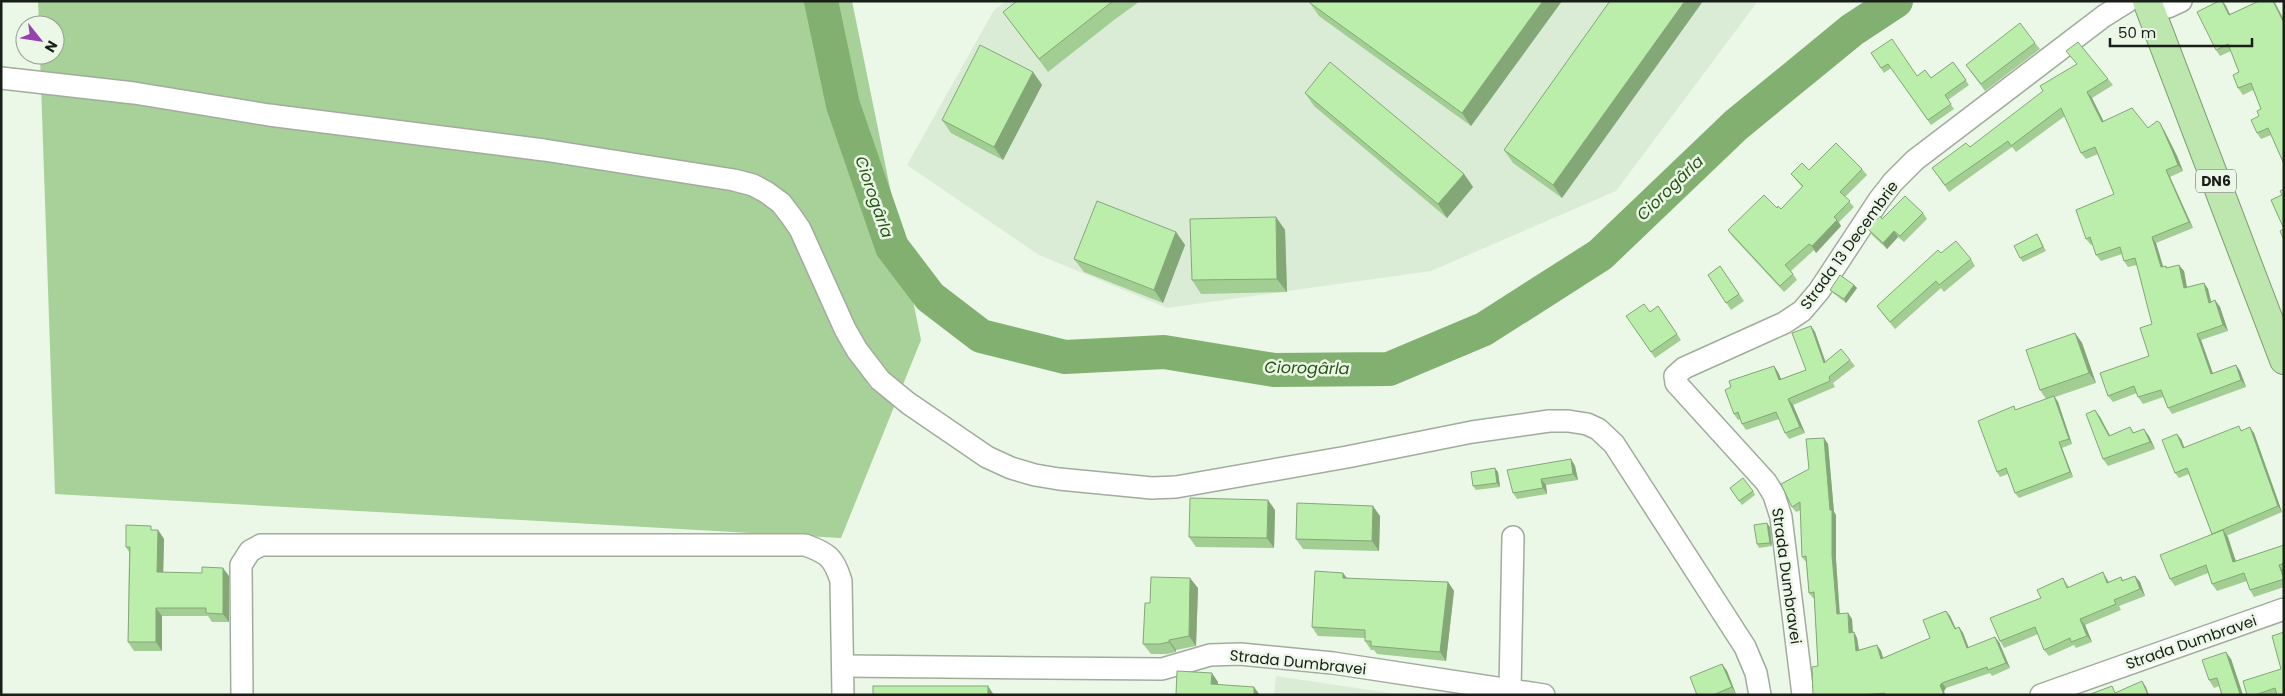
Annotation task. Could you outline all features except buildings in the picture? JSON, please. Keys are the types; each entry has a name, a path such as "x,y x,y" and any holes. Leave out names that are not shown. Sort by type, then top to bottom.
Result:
{"highway":[{"name":"DN6","path":"2166,3 2284,311"},
{"name":"DN6","path":"2166,3 2284,360"}],"street":[{"name":"Strada 13 Decembrie","path":"1675,376 1684,368 1784,323 1802,311 1819,291 1879,200 1893,182 1915,160 2096,22 2128,1"},
{"path":"1,78 134,93 268,115 544,150 734,180 753,185 781,203 800,229 845,328 868,366 880,380 908,403 988,458 1011,468 1035,475 1152,488 1176,488 1472,432 1549,421 1568,420 1587,424 1598,430 1614,444 1730,621 1752,661 1760,695"},
{"name":"Strada Dumbravei","path":"1675,376 1676,383 1766,482 1774,495 1781,517 1803,695"},
{"path":"1510,690 1513,537"},
{"path":"242,695 241,565 250,551 261,545 805,545 823,551 837,567 841,581 843,695"},
{"name":"Strada Dumbravei","path":"2041,695 2284,609"},
{"name":"Strada Dumbravei","path":"843,666 1162,669 1210,655 1240,654 1333,663 1544,695"}],"shaded area":[{"path":"1007,1 1758,1 1616,191 1431,271 1167,308 1039,255 907,165 994,10"},
{"path":"1276,676 1403,695 1274,695"}],"green space":[{"path":"38,1 852,1 921,340 841,538 55,494 40,65 65,65 65,15 39,15"}],"waterway":[{"name":"Ciorogârla","path":"821,1 843,105 892,247 930,297 981,336 1065,357 1164,352 1274,370 1389,369 1484,329 1600,255 1736,125 1852,30 1896,1"}]}
